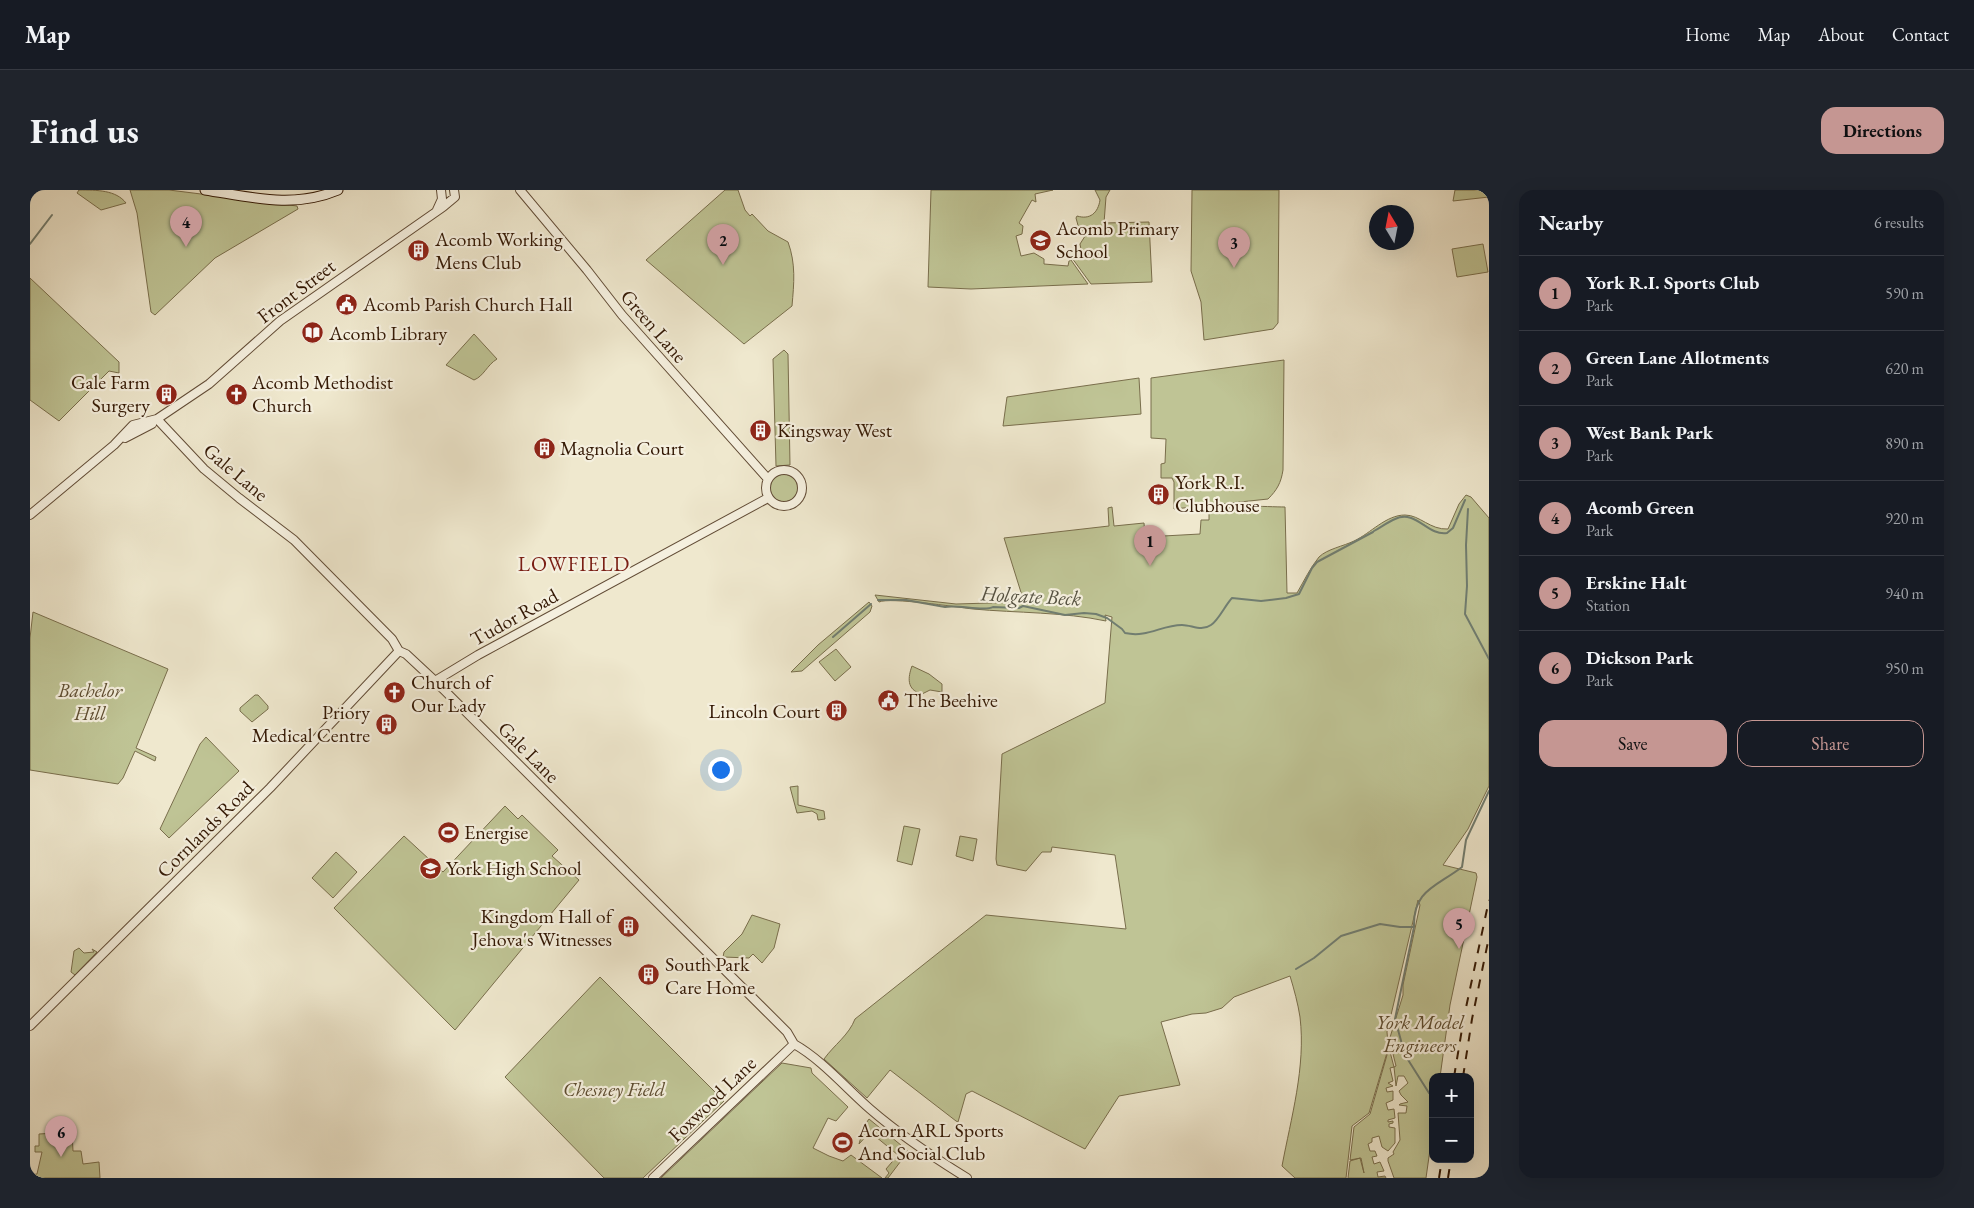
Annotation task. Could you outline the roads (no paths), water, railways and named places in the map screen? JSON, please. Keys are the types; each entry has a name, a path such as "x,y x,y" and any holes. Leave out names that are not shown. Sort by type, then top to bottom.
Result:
{"main road":[{"path":"205,190 293,201 313,198 338,190"}],"street":[{"name":"Green Lane","path":"520,190 628,322 768,479"},
{"path":"442,192 446,200 452,200 457,191"},
{"path":"437,210 442,192"},
{"name":"Front Street","path":"30,515 114,445 146,426 161,420 178,405 209,384 280,321 452,200"},
{"name":"Gale Lane","path":"161,420 193,459 204,469 243,502 294,540 392,639 400,651 406,654 435,681 787,1032 794,1044 806,1052 872,1111 920,1148 967,1178"},
{"path":"788,470 796,475 800,479 802,491 796,502 786,507 775,505 768,498 765,488 768,479 778,471 788,470"},
{"name":"Tudor Road","path":"435,681 472,658 768,498"},
{"name":"Cornlands Road","path":"30,1026 270,788 400,651"},
{"name":"Foxwood Lane","path":"653,1178 794,1044"}],"waterway":[{"path":"30,244 52,215"},
{"name":"Holgate Beck","path":"1374,531 1392,520 1409,517 1433,531 1447,533 1453,528 1465,500"},
{"path":"1468,509 1465,614 1489,659"},
{"name":"Holgate Beck","path":"878,600 906,600 945,607 956,606 984,609 993,607 1019,608 1023,606 1065,615 1096,614 1107,618 1125,633 1133,634 1148,633 1174,626 1186,625 1204,628 1214,623 1232,598 1261,601 1286,598 1299,594 1317,562 1373,532"},
{"name":"Holgate Beck","path":"833,637 871,604"},
{"path":"1429,1093 1405,1055 1395,1019 1415,915 1417,905 1422,897 1435,885 1462,867 1466,840 1489,791"},
{"path":"1296,969 1314,958 1341,936 1380,924 1414,927"}],"railway":[{"path":"1455,1073 1464,1017 1489,900"},
{"path":"1464,1073 1472,1019 1489,937"},
{"path":"1439,1178 1441,1163"},
{"path":"1448,1178 1450,1163"}],"place":[{"name":"Acomb Primary School","path":"1040,240"},
{"name":"Acomb Green","path":"186,247"},
{"name":"Acomb Working Mens Club","path":"419,251"},
{"name":"Green Lane Allotments","path":"723,265"},
{"name":"West Bank Park","path":"1234,268"},
{"name":"Acomb Parish Church Hall","path":"347,304"},
{"name":"Acomb Library","path":"313,333"},
{"name":"Gale Farm Surgery","path":"166,394"},
{"name":"Acomb Methodist Church","path":"236,394"},
{"name":"Kingsway West","path":"761,430"},
{"name":"Magnolia Court","path":"544,448"},
{"name":"York R.I. Clubhouse","path":"1159,494"},
{"name":"York R.I. Sports Club","path":"1150,566"},
{"name":"Church of Our Lady","path":"395,693"},
{"name":"The Beehive","path":"888,700"},
{"name":"Lincoln Court","path":"836,711"},
{"name":"Priory Medical Centre","path":"386,724"},
{"name":"Energise","path":"448,832"},
{"name":"York High School","path":"430,868"},
{"name":"Kingdom Hall of Jehova's Witnesses","path":"628,927"},
{"name":"Erskine Halt","path":"1459,949"},
{"name":"South Park Care Home","path":"649,975"},
{"name":"Acorn ARL Sports And Social Club","path":"842,1142"},
{"name":"Dickson Park","path":"61,1157"}],"district":[{"name":"LOWFIELD","path":"574,564"}],"park label":[{"name":"Bachelor Hill","path":"90,702"},
{"name":"York Model Engineers","path":"1420,1034"},
{"name":"Chesney Field","path":"614,1089"}]}
